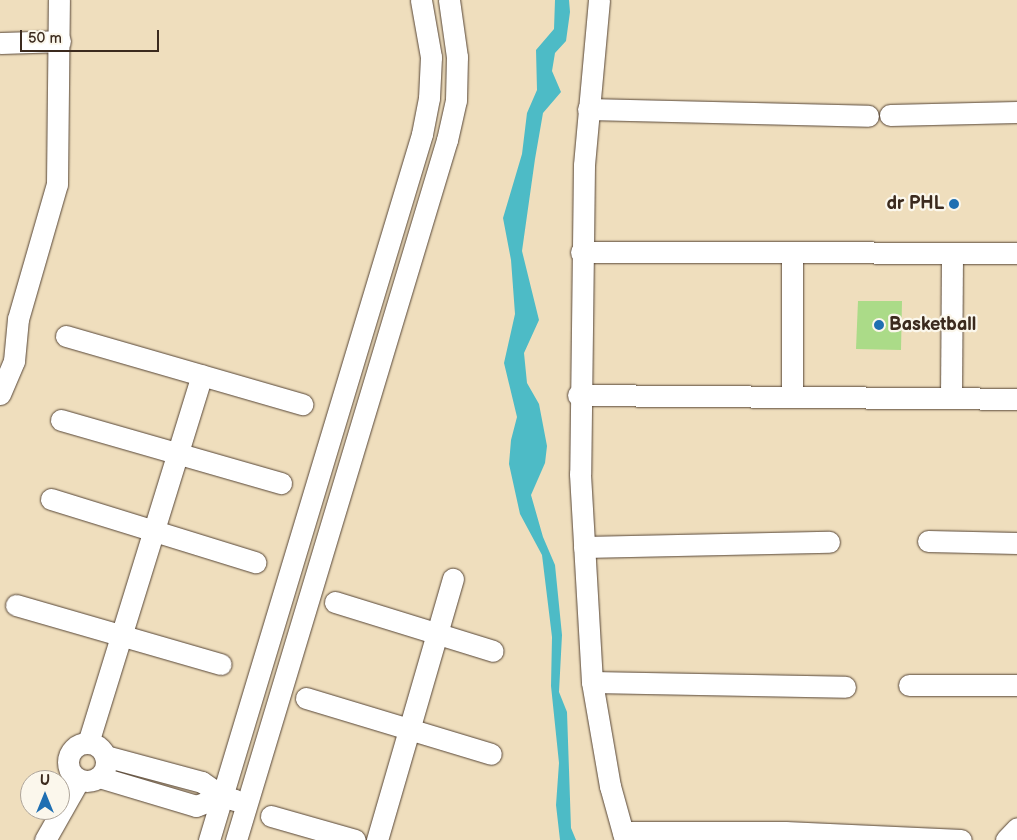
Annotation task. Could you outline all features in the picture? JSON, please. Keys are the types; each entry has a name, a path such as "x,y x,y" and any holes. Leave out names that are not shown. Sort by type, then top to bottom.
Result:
{"street":[{"path":"0,394 14,361 18,319 57,184 59,0"},
{"path":"209,840 422,134 429,98 431,57 421,0"},
{"path":"236,840 447,140 456,100 456,57 449,0"},
{"path":"599,0 588,109 581,252 578,395 592,682 610,786 624,836 787,836 961,840"},
{"path":"0,43 60,41"},
{"path":"588,109 868,116"},
{"path":"890,114 1017,112"},
{"path":"581,252 792,254 1017,253"},
{"path":"792,254 792,396"},
{"path":"951,398 952,254"},
{"path":"66,336 302,404"},
{"path":"88,743 156,531 202,375"},
{"path":"578,395 1017,399"},
{"path":"61,420 281,483"},
{"path":"52,499 255,562"},
{"path":"928,541 1017,543"},
{"path":"584,547 829,542"},
{"path":"377,840 454,579"},
{"path":"335,602 493,651"},
{"path":"16,605 221,664"},
{"path":"592,682 845,687"},
{"path":"909,685 1017,685"},
{"path":"306,698 491,754"},
{"path":"45,840 89,779 104,771 105,756 102,750 88,743 80,744 69,754 68,769 89,779 196,806 222,796"},
{"path":"105,756 202,782 222,796 247,803"},
{"path":"271,816 355,840"},
{"path":"1006,840 1017,828"}],"green space":[{"name":"Basketball","path":"858,301 902,301 901,350 856,349"}],"water":[{"path":"555,0 569,0 570,12 566,41 555,53 552,71 561,92 543,113 522,251 539,320 524,353 527,383 539,404 547,446 545,463 531,495 543,537 555,565 562,635 559,692 567,712 571,828 576,840 560,840 556,805 559,763 551,686 552,637 542,555 520,514 509,464 511,440 517,417 504,363 515,314 511,260 503,218 522,154 527,113 537,90 536,50 554,29"}],"place":[{"name":"dr PHL","path":"954,204"},
{"name":"Basketball","path":"879,325"}]}
